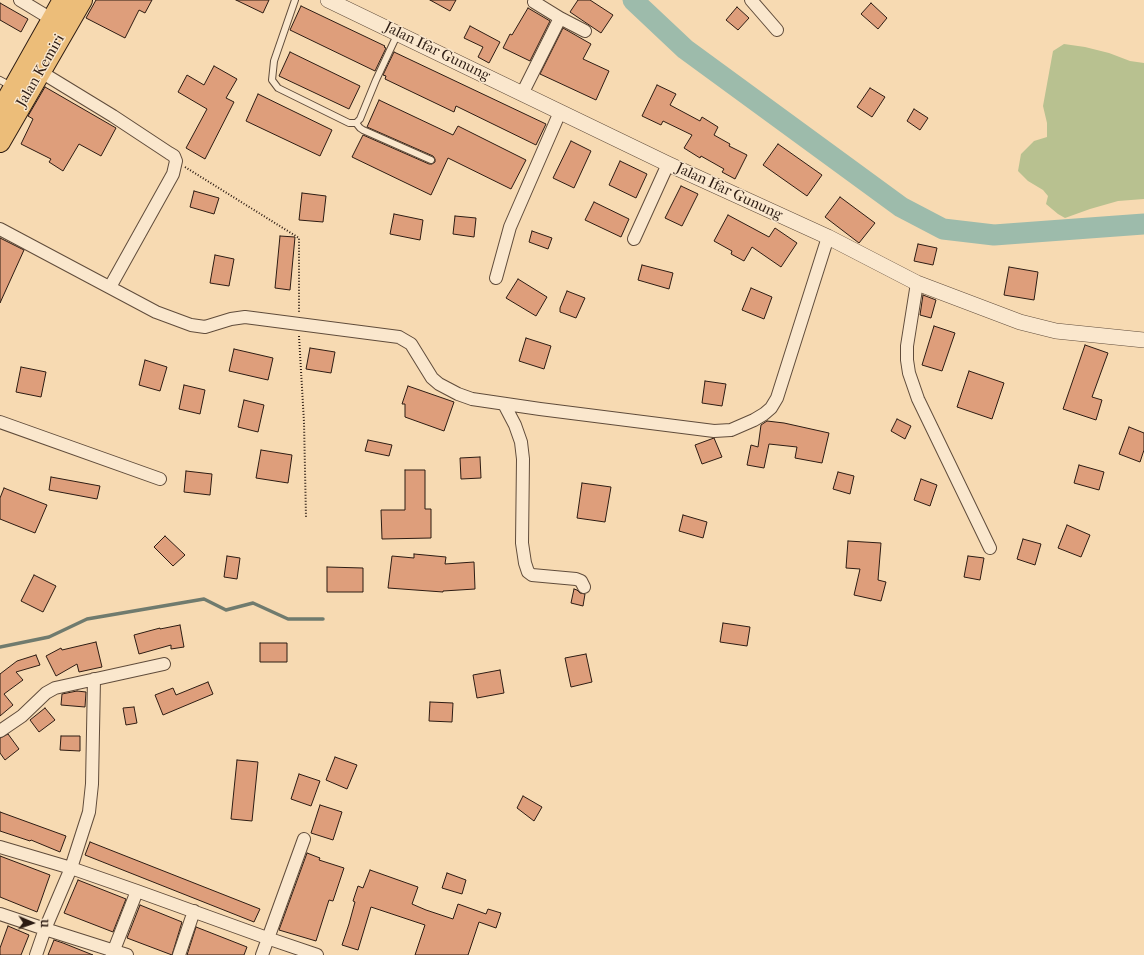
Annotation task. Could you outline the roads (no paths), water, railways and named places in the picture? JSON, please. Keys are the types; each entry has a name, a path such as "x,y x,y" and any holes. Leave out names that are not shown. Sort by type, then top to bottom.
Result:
{"highway":[{"name":"Jalan Kemiri","path":"59,23 63,0"},
{"name":"Jalan Kemiri","path":"0,142 34,68 59,23 82,0"},
{"name":"Jalan Kemiri","path":"0,112 7,84 34,68"}],"street":[{"path":"20,0 59,23"},
{"name":"Jalan Ifar Gunung","path":"328,0 668,164 828,237 917,283 1020,322 1056,331 1144,340"},
{"path":"751,0 777,30"},
{"path":"534,2 585,31"},
{"path":"522,94 560,18"},
{"path":"34,68 113,116 174,156 176,161 173,174 110,287"},
{"path":"496,278 510,228 560,112"},
{"path":"634,239 668,164"},
{"path":"0,229 156,312 191,325 204,327 231,319 245,318 399,337 411,344 432,378 439,384 458,394 472,399 714,431 731,430 754,420 771,408 777,398 828,237"},
{"path":"917,283 907,346 909,373 918,399 990,548"},
{"path":"504,404 515,425 521,442 523,459 522,542 524,563 528,572 532,575 576,579 581,581 584,587"},
{"path":"0,422 160,479"},
{"path":"0,731 22,716 46,692 55,688 63,685 94,680 164,664"},
{"path":"36,955 70,868 89,812 92,784 94,680"},
{"path":"262,955 304,839"},
{"path":"0,847 70,868 317,955"},
{"path":"113,953 137,891"},
{"path":"178,955 194,911"},
{"path":"0,914 113,953 127,955"}],"lane":[{"path":"295,0 274,61 272,80 278,88 349,123 356,123 360,119 398,33"},
{"path":"356,123 363,130 431,160"}],"waterway":[{"path":"633,0 685,49 901,207 943,229 994,235 1144,224"},
{"path":"0,647 49,637 87,619 204,599 226,610 253,603 288,619 323,619"}]}
